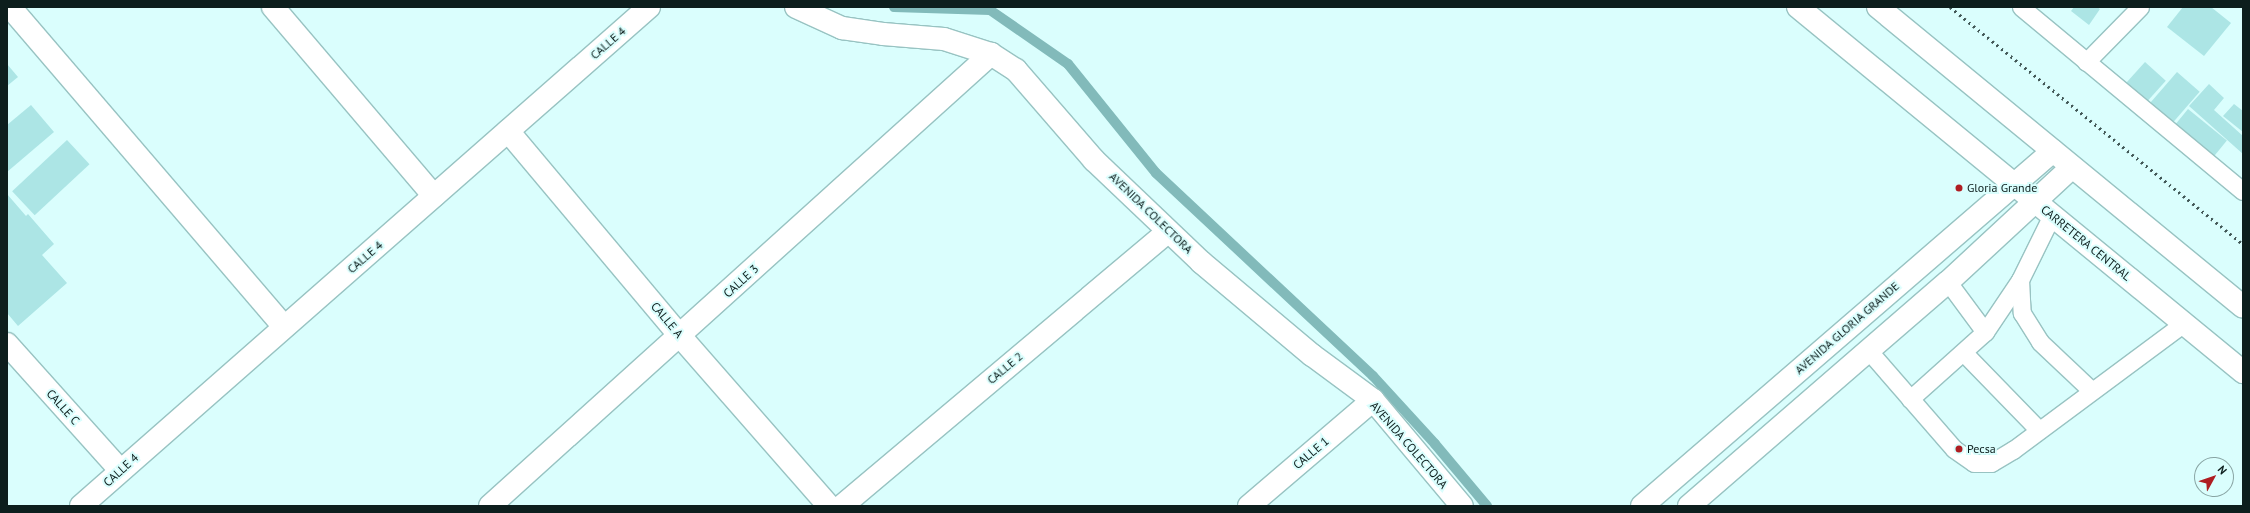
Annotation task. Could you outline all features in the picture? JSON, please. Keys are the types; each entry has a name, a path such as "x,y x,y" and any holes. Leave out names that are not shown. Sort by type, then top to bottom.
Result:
{"main road":[{"path":"10,7 284,327"},
{"path":"273,7 434,196"},
{"name":"CALLE 4","path":"81,506 120,470 648,7"},
{"name":"AVENIDA COLECTORA","path":"796,7 842,28 883,34 944,39 991,54 1016,70 1094,160 1168,231 1244,299 1312,355 1373,400 1462,506"},
{"name":"CARRETERA CENTRAL","path":"1798,7 2243,372"},
{"path":"1878,7 2243,306"},
{"name":"CALLE 3","path":"490,506 991,54"},
{"name":"CALLE A","path":"508,131 680,336 828,506"},
{"name":"AVENIDA GLORIA GRANDE","path":"1642,506 2053,151"},
{"path":"1689,506 1948,282 2072,167"},
{"name":"CALLE 2","path":"842,506 1168,231"},
{"name":"CALLE C","path":"7,344 120,470"},
{"name":"CALLE 1","path":"1248,506 1373,400"}],"lane":[{"path":"2021,7 2243,191"},
{"path":"2086,62 2140,7"},
{"path":"1910,399 1964,353 1985,332 2020,280 2052,216"},
{"path":"2020,280 2022,313 2040,342 2092,391"},
{"path":"1948,282 1985,332"},
{"path":"1868,350 1954,449 1974,463 1991,463 2039,430 2184,323"},
{"path":"1964,353 2039,430"}],"building":[{"path":"2074,7 2097,7 2100,9 2089,25 2071,11"},
{"path":"2183,7 2211,7 2231,23 2204,56 2167,27"},
{"path":"2145,62 2166,81 2144,105 2123,87"},
{"path":"7,64 18,77 7,86"},
{"path":"2177,72 2200,92 2171,125 2148,105"},
{"path":"2209,84 2224,98 2214,110 2243,136 2243,154 2189,106"},
{"path":"2234,104 2243,111 2243,132 2223,116"},
{"path":"31,105 54,132 7,172 7,125"},
{"path":"2188,109 2227,140 2212,158 2174,127"},
{"path":"67,140 90,164 35,215 12,191"},
{"path":"7,194 26,216 28,214 54,244 42,255 67,283 18,326 7,313"}],"waterway":[{"path":"894,7 990,10 1068,64 1156,173 1373,376 1435,444 1487,506"}],"railway":[{"path":"1950,7 2243,244"}],"place":[{"name":"Gloria Grande","path":"1959,188"},
{"name":"Pecsa","path":"1959,449"}]}
